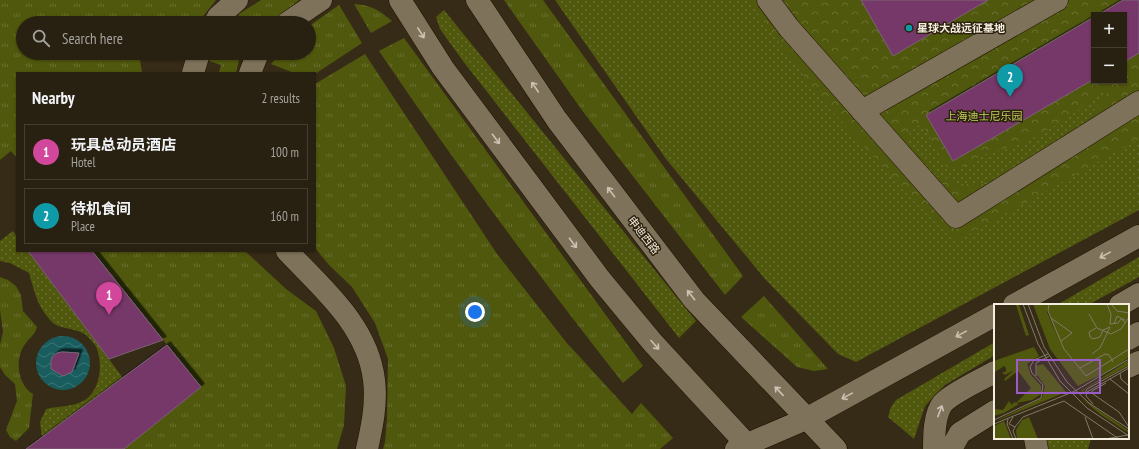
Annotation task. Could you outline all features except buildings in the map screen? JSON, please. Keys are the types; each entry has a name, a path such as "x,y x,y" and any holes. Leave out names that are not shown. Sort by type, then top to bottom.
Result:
{"street":[{"path":"219,16 237,0"},
{"path":"297,16 321,0"},
{"path":"400,0 443,68 600,279 653,343 745,448 806,419 994,316"},
{"name":"申迪西路","path":"477,0 557,120 694,300 836,449"},
{"path":"768,0 789,28 956,217 1139,102"},
{"path":"862,112 1057,0"},
{"path":"193,72 197,60"},
{"path":"250,72 255,60"},
{"path":"1016,304 1139,236"},
{"path":"288,252 342,308 364,343 374,379 374,412 367,449"},
{"path":"1122,304 1139,294"},
{"path":"1129,338 1139,332"},
{"path":"1129,367 1139,362"},
{"path":"934,449 934,428 943,404 964,389 994,373"},
{"path":"951,449 960,433 994,412"},
{"path":"1035,439 1037,449"}],"green space":[{"path":"0,0 216,0 203,16 16,16 16,60 140,60 142,72 16,72 16,157 11,151 0,160"},
{"path":"261,0 299,0 280,16 238,16 239,14"},
{"path":"504,0 543,0 743,276 725,295 584,113"},
{"path":"555,0 748,0 821,99 910,197 955,242 1139,139 1139,210 856,362 838,354 765,279 666,159"},
{"name":"上海迪士尼乐园","path":"735,0 1139,0 1139,172 968,268"},
{"path":"354,4 374,9 392,21 371,33"},
{"path":"339,5 362,43 316,73 316,72 291,72 271,64 275,60 316,60 316,21"},
{"path":"444,10 696,321 679,338 463,61 440,29 436,17"},
{"path":"404,38 643,366 623,383 498,219 379,51"},
{"path":"365,54 497,254 566,342 632,414 641,403 673,438 660,449 383,449 387,418 388,359 375,323 352,287 329,265 316,249 316,83"},
{"path":"239,60 236,72 219,72 221,65 209,61"},
{"path":"1101,89 1108,92 1082,126 1033,158 983,184 959,184 936,175 917,163 907,152 907,137 917,126 923,125 946,166 953,169 964,166 983,155 1025,142 1040,135 1076,112"},
{"path":"13,231 16,236 16,252 29,252 123,378 42,437 40,422 46,409 71,405 85,400 90,396 99,377 99,355 97,349 86,335 52,322 37,299 29,273 10,263 0,261 0,241"},
{"path":"93,252 246,252 286,289 316,311 334,348 346,386 344,425 337,449 124,449 201,387"},
{"path":"1139,257 1139,277 1090,304 1059,304"},
{"path":"0,277 8,280 16,286 21,295 23,311 37,327 34,334 22,349 20,356 19,370 23,384 33,394 29,428 16,441 10,437 6,430 17,401 15,384 5,375 0,367 0,345 3,332 0,310"},
{"path":"764,296 828,369 814,371 797,367 741,317"},
{"path":"994,343 994,356 945,385 925,406 914,439 888,417 891,407 896,400"},
{"path":"1046,439 1091,439 1088,449 1048,449"}],"water":[{"path":"58,336 68,336 78,340 86,348 90,358 90,368 86,378 78,386 68,390 58,390 48,386 40,378 36,368 36,358 40,348 48,340"}],"place":[{"name":"星球大战远征基地","path":"909,28"},
{"name":"待机食间","path":"1010,97"},
{"name":"玩具总动员酒店","path":"109,315"}]}
